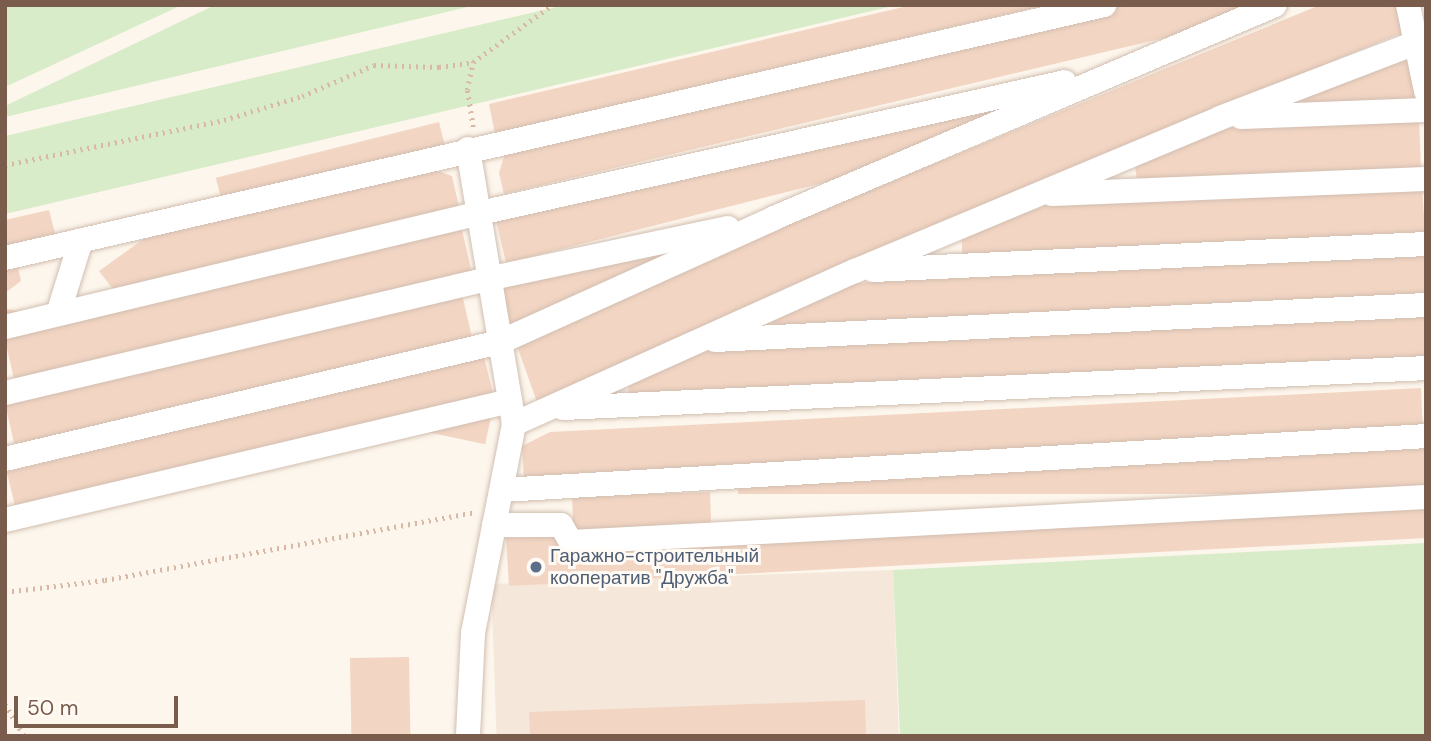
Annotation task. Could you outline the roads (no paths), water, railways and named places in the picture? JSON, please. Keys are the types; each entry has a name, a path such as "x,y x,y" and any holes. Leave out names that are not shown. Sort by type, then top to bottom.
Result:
{"lane":[{"path":"5,258 472,148 1104,5"},
{"path":"5,459 500,342 774,218 1275,5"},
{"path":"1408,5 1423,41 1426,90"},
{"path":"548,409 855,271 1220,118 1423,41"},
{"path":"5,327 480,213 1124,69"},
{"path":"1220,118 1426,110"},
{"path":"468,736 473,633 498,507 512,413 472,148"},
{"path":"1037,195 1426,179"},
{"path":"5,393 492,278 774,218"},
{"path":"58,314 81,240"},
{"path":"855,271 1426,244"},
{"path":"700,341 1426,305"},
{"path":"5,520 512,413 548,409 1426,368"},
{"path":"498,507 1426,436"},
{"path":"498,507 561,525 571,542 1426,497"}],"place":[{"name":"Гаражно-строительный кооператив \"Дружба\"","path":"536,567"}]}
